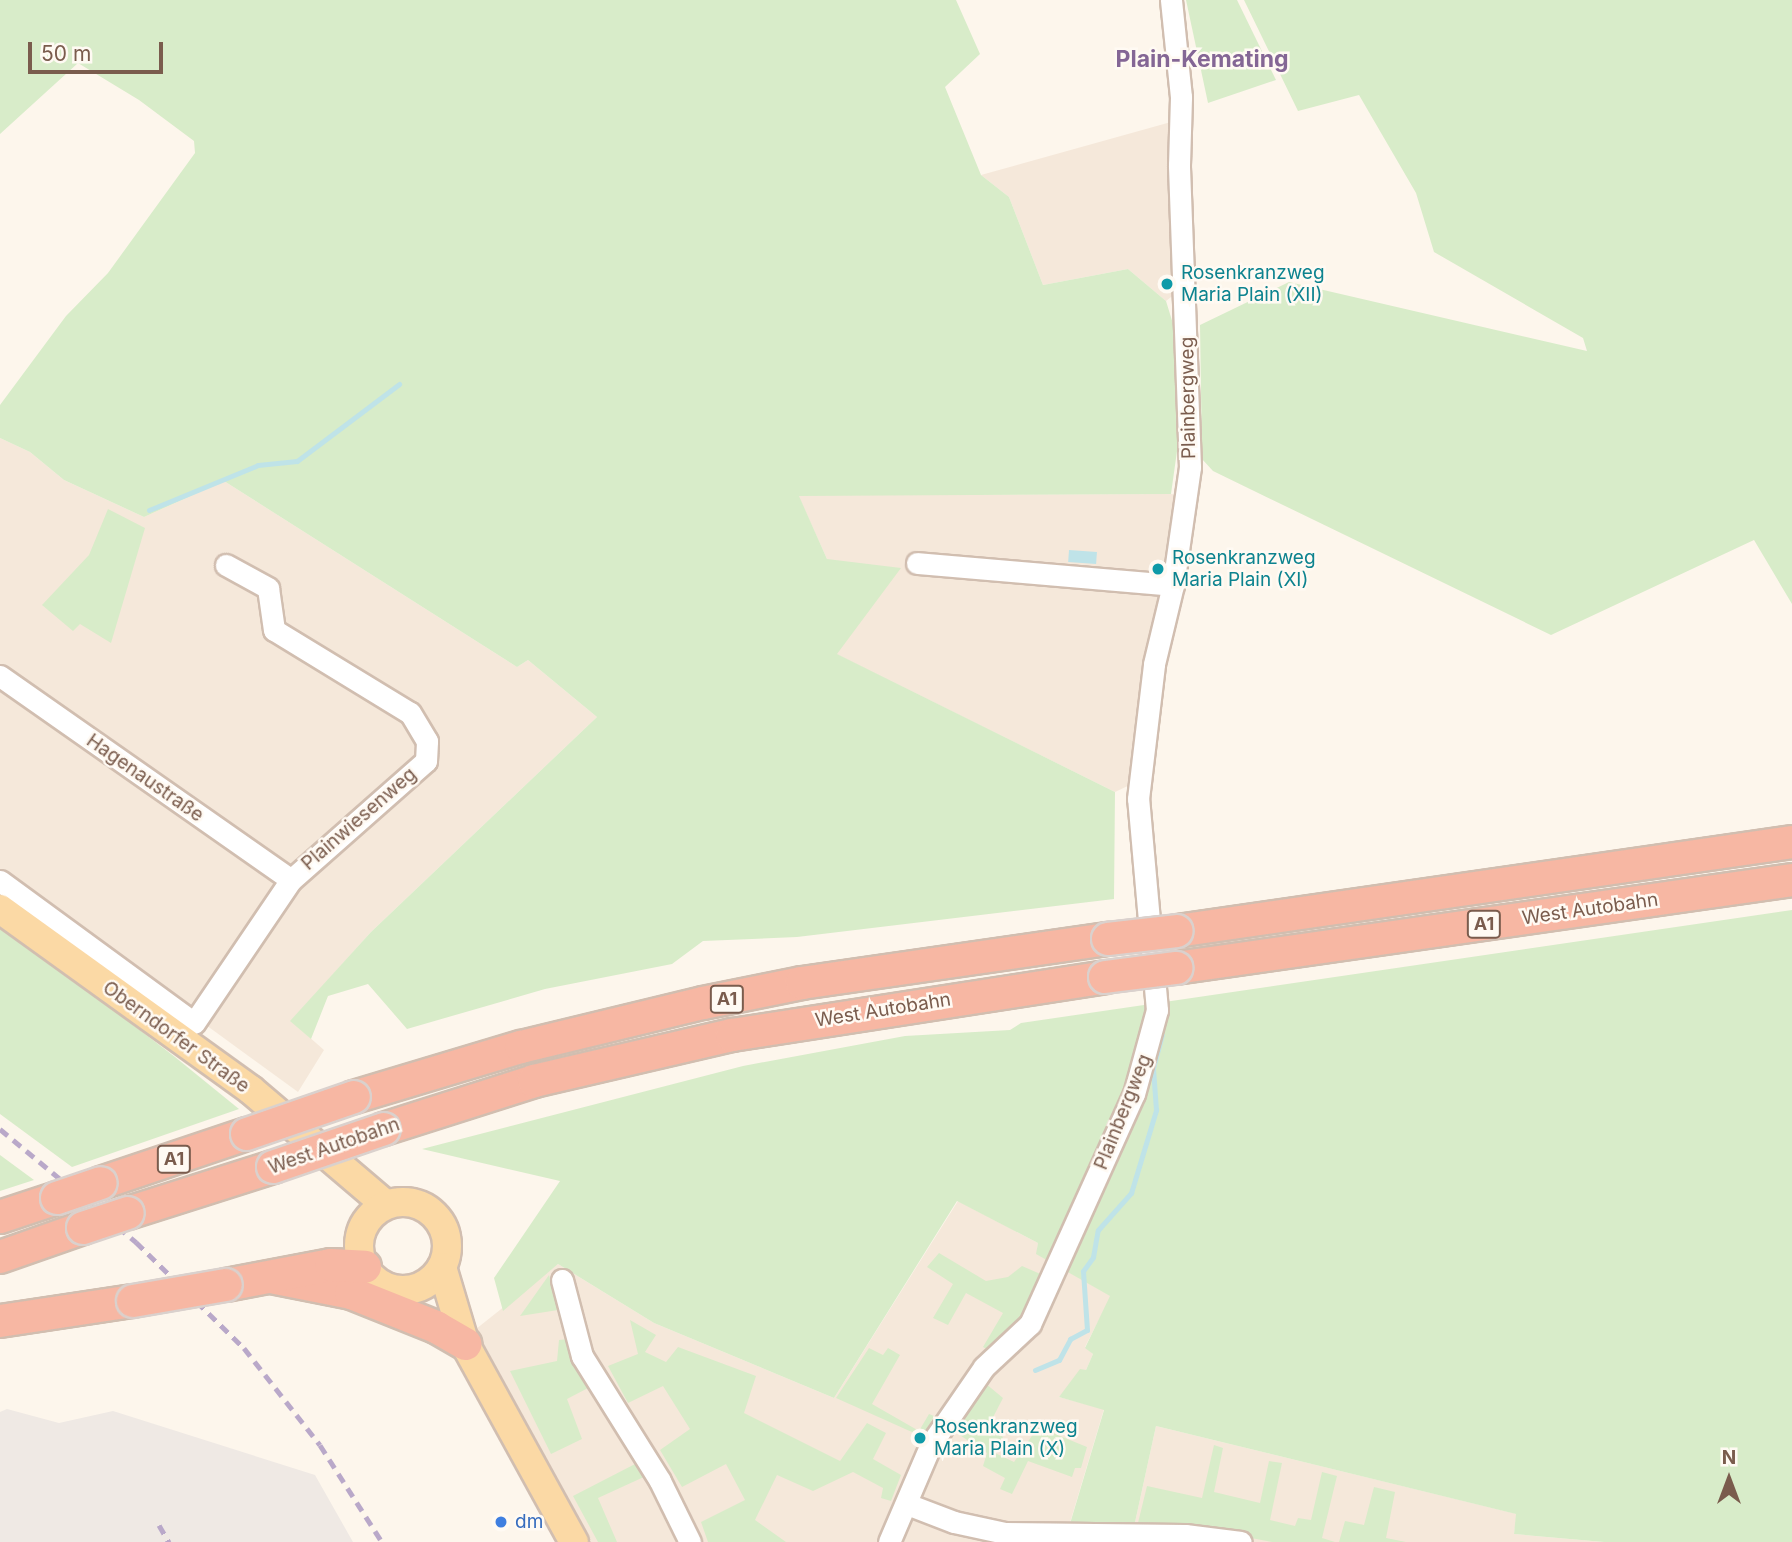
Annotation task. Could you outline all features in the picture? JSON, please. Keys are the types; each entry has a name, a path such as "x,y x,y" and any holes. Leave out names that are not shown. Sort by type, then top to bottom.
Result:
{"highway":[{"name":"West Autobahn","path":"0,1217 354,1097 521,1047 716,1001 802,984 1792,842"},
{"name":"West Autobahn","path":"0,1257 534,1081 732,1035 1105,977 1792,880"},
{"path":"0,1321 276,1278 331,1265 365,1267"},
{"path":"276,1278 351,1293 436,1327 465,1345"}],"main road":[{"name":"Oberndorfer Straße","path":"0,909 251,1090 386,1205"},
{"path":"347,1172 365,1224"},
{"path":"442,1268 427,1283 415,1288 389,1287 365,1267 359,1240 365,1224 386,1205 413,1202 436,1216 447,1240 442,1268 465,1345"},
{"path":"415,1288 465,1345 574,1542"}],"street":[{"name":"Plainbergweg","path":"889,1542 931,1444 984,1367 1030,1324 1134,1094 1157,1010 1138,799 1154,664 1173,585 1190,467 1179,165 1181,88 1171,0"},
{"path":"917,563 1173,585"},
{"name":"Plainwiesenweg","path":"194,1023 291,880 426,761 427,741 410,713 274,631 268,588 226,565"},
{"name":"Hagenaustraße","path":"0,676 291,880"},
{"name":"Oberndorfer Straße","path":"0,881 194,1023"},
{"path":"562,1280 582,1356 660,1481 690,1542"},
{"path":"907,1504 954,1522 1005,1533 1185,1535 1241,1542"}],"shaded area":[{"path":"1171,122 1180,290 1166,301 1128,269 1043,285 1009,197 981,175"},
{"path":"0,438 30,452 64,480 144,517 224,481 517,667 528,660 597,717 371,932 291,1021 324,1050 298,1092 0,875"},
{"path":"1171,494 1196,497 1175,603 1153,774 1115,792 836,654 827,559 798,495"},
{"path":"958,1201 1038,1243 1037,1254 1111,1296 1085,1347 1093,1354 1086,1370 1059,1397 1104,1409 1069,1526 1134,1527 1156,1426 1517,1514 1514,1534 1604,1542 588,1542 476,1329 558,1264 654,1323 834,1398"},
{"path":"7,1409 59,1423 113,1411 315,1475 353,1542 0,1542 0,1412"}],"green space":[{"path":"0,0 956,0 980,54 945,87 981,175 1009,197 1043,285 1128,269 1166,301 1178,340 1178,444 1171,494 799,496 827,559 901,568 837,654 1115,792 1114,899 797,937 703,941 672,964 545,989 407,1029 368,984 328,996 311,1039 290,1021 371,932 597,717 528,660 517,667 224,481 144,517 64,480 30,452 0,438 0,405 66,316 108,273 195,153 194,141 139,100 78,63 0,134"},
{"path":"1186,0 1237,0 1276,80 1208,103"},
{"path":"1244,0 1792,0 1792,604 1754,540 1551,635 1213,471 1202,459 1200,325 1289,282 1587,351 1583,338 1434,252 1416,193 1359,95 1298,111"},
{"path":"108,509 145,528 111,643 80,624 73,631 42,605 89,555"},
{"path":"1792,910 1792,1542 1604,1542 1514,1534 1516,1514 1156,1426 1134,1527 1069,1527 1104,1410 1059,1397 1080,1369 1086,1370 1093,1354 1085,1348 1110,1296 1036,1254 1038,1243 957,1201 834,1398 654,1323 558,1264 503,1311 494,1278 560,1181 422,1149 743,1066 905,1036 1010,1030 1021,1023"},
{"path":"0,923 239,1109 72,1167 0,1114"},
{"path":"0,1155 34,1180 0,1191"},
{"path":"939,1253 986,1281 1008,1277 1022,1266 1045,1276 1020,1321 992,1352 983,1347 1003,1313 966,1293 948,1325 933,1318 953,1284 927,1267"},
{"path":"549,1275 558,1310 520,1316"},
{"path":"630,1320 656,1335 645,1352 666,1362 678,1347 756,1376 744,1413 840,1461 867,1423 886,1433 873,1459 901,1475 891,1501 881,1498 883,1488 853,1472 813,1491 777,1475 755,1520 786,1542 708,1542 701,1522 745,1500 726,1464 682,1487 660,1450 690,1429 663,1386 628,1403 608,1366 638,1354"},
{"path":"569,1339 588,1388 567,1399 582,1439 551,1454 510,1371 557,1361 559,1340"},
{"path":"869,1348 883,1355 888,1348 900,1355 872,1404 919,1431 929,1414 934,1416 923,1437 836,1398"},
{"path":"985,1383 1003,1398 989,1425 1003,1437 995,1453 1014,1462 1038,1427 1087,1447 1081,1468 1075,1468 1072,1477 1028,1461 1012,1494 1000,1489 1005,1478 983,1466 987,1453 952,1430"},
{"path":"1214,1445 1223,1448 1214,1492 1260,1503 1269,1461 1282,1463 1270,1520 1295,1526 1298,1518 1311,1520 1322,1472 1337,1476 1322,1538 1335,1542 1272,1542 1194,1527 1137,1527 1147,1486 1202,1498"},
{"path":"637,1463 646,1476 598,1498 617,1542 598,1542 573,1496"},
{"path":"1374,1487 1395,1492 1386,1538 1406,1542 1339,1542 1345,1521 1364,1525"}],"water":[{"path":"1069,550 1097,552 1096,564 1068,562"}],"waterway":[{"path":"149,510 258,465 297,461 399,384"},
{"path":"1035,1370 1059,1360 1070,1339 1087,1330 1083,1271 1093,1257 1098,1230 1131,1193 1156,1110 1153,1068 1162,1035"}],"railway":[{"path":"0,1129 136,1242 244,1348 320,1445 382,1542"},
{"path":"159,1525 169,1542"}],"place":[{"name":"Rosenkranzweg Maria Plain (XII)","path":"1167,284"},
{"name":"Rosenkranzweg Maria Plain (XI)","path":"1158,569"},
{"name":"Rosenkranzweg Maria Plain (X)","path":"920,1438"},
{"name":"dm","path":"501,1522"}],"district":[{"name":"Plain-Kemating","path":"1202,59"}]}
